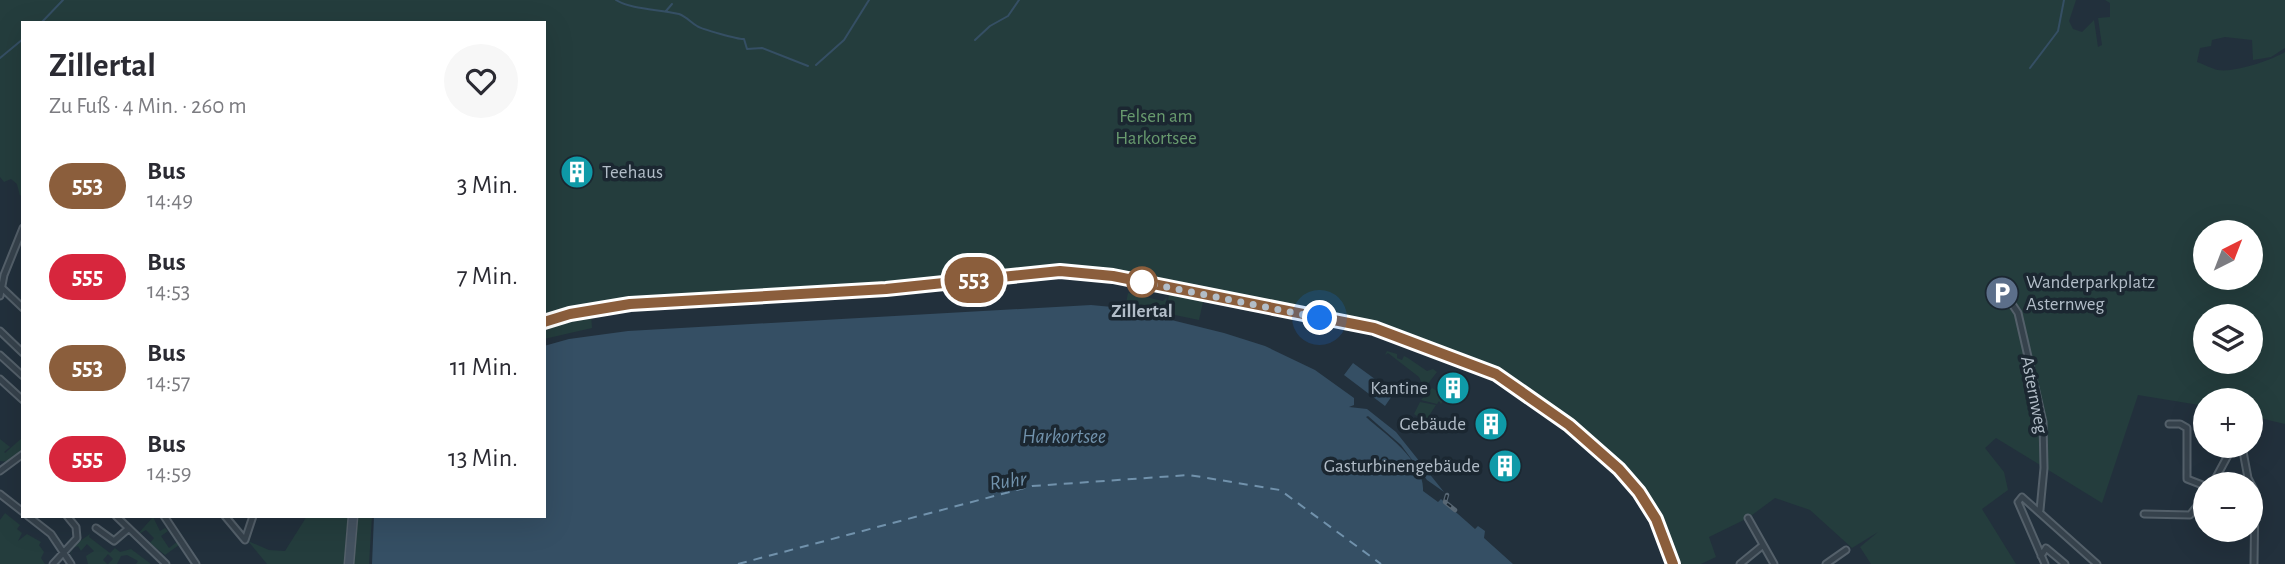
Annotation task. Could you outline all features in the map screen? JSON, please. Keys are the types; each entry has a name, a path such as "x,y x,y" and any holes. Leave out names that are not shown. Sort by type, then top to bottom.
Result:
{"main road":[{"path":"546,321 570,314 630,304 886,289 1033,272 1073,271 1113,276 1364,326 1483,368 1543,405 1619,469 1639,492 1656,519 1672,561"},
{"path":"349,564 353,518"}],"street":[{"path":"0,296 21,233"},
{"name":"Asternweg","path":"2000,286 2018,313 2043,422 2044,468 2040,510"},
{"path":"1,287 21,306"},
{"path":"0,331 21,350"},
{"path":"0,355 21,374"},
{"path":"0,379 21,398"},
{"path":"2169,424 2180,424 2187,428 2187,479 2193,481"},
{"path":"0,471 21,456"},
{"path":"2244,458 2248,478 2255,492 2254,564"},
{"path":"15,460 21,464"},
{"path":"0,494 21,510"},
{"path":"2046,564 2018,502 2026,498 2098,564"},
{"path":"2144,513 2190,515 2193,511"},
{"path":"31,518 51,534 71,564"},
{"path":"53,564 76,542 78,533 68,518"},
{"path":"118,518 166,564"},
{"path":"165,518 196,564"},
{"path":"227,518 245,540 252,518"},
{"path":"1748,518 1774,564"},
{"path":"96,528 114,541 128,529"},
{"path":"1740,564 1762,547"},
{"path":"2041,556 2046,548 2066,564"},
{"path":"1826,564 1846,550"}],"green space":[{"name":"Felsen am Harkortsee","path":"0,0 2076,0 2069,21 2073,29 2082,32 2094,20 2098,47 2102,45 2098,18 2110,17 2110,3 2105,0 2285,0 2285,48 2271,57 2253,60 2252,40 2225,37 2212,40 2211,46 2200,48 2197,62 2218,70 2233,70 2262,62 2285,52 2285,424 2263,419 2263,388 2193,388 2193,404 2138,395 2102,503 1996,438 1985,448 2004,472 2008,490 1982,509 2016,564 1871,564 1860,547 1878,532 1852,548 1810,510 1775,498 1748,518 1709,537 1716,557 1701,564 1676,564 1661,522 1647,496 1598,443 1546,401 1487,365 1429,342 1321,314 1173,283 1067,267 840,287 664,295 576,309 546,317 546,21 21,21 20,196 17,184 11,179 4,182 0,177"},
{"path":"1170,291 1204,298 1199,320 1165,313"},
{"path":"1128,293 1163,301 1167,297 1164,312 1126,303"},
{"path":"591,313 592,328 546,339 546,324"},
{"path":"1387,351 1397,354 1397,358 1402,360 1404,356 1427,371 1433,369 1437,372 1417,398 1414,395 1422,384 1419,377 1388,353 1385,355"},
{"path":"1432,388 1446,396 1441,404 1439,401 1437,404 1421,400"},
{"path":"1420,402 1436,405 1425,422 1414,414"},
{"path":"0,439 10,447 5,453 21,439 21,452 9,462 0,461"},
{"path":"5,513 20,525 17,529 22,533 18,541 27,534 41,542 39,545 44,552 41,558 45,564 0,564 0,520"},
{"path":"154,518 160,531 165,528 168,531 161,536 169,548 177,542 179,545 165,555 150,543 154,538 146,530 137,535"},
{"path":"306,518 350,518 346,532 345,564 267,564 248,541 269,550 285,551"},
{"path":"357,518 372,518 369,564 353,564"},
{"path":"90,534 89,537 110,553 115,548 120,552 131,549 151,564 136,564 138,561 127,555 121,556 117,564 108,564 113,559 108,554 103,560 107,564 88,564 86,556 94,551 87,544 81,551 78,546 71,549 72,557 70,548"}],"water":[{"name":"Harkortsee","path":"1091,305 1123,308 1224,333 1265,346 1315,370 1354,398 1354,405 1349,407 1367,409 1396,432 1444,492 1427,480 1401,445 1366,417 1411,459 1418,469 1423,491 1438,502 1441,499 1475,529 1478,526 1485,531 1484,538 1513,564 372,564 374,518 546,518 546,345 569,339 628,331"},
{"path":"1353,363 1394,393 1385,406 1344,375"}],"waterway":[{"path":"43,21 63,0"},
{"path":"616,0 638,8 679,14 700,27 744,39 747,49 762,48 808,66"},
{"path":"816,65 844,40 869,0"},
{"path":"975,40 990,26 1008,16 1019,0"},
{"path":"2030,68 2058,31 2064,0"},
{"path":"666,11 672,4"},
{"path":"0,58 21,41"}],"ferry route":[{"path":"738,564 1032,486 1189,475 1280,490 1381,564"}],"railway":[{"path":"1447,495 1445,502 1455,510"}],"bus line":[{"name":"553","path":"546,321 570,314 630,304 886,289 1060,271 1113,276 1374,328 1426,345 1496,374 1569,425 1619,469 1639,492 1656,519 1673,564"}],"place":[{"name":"Teehaus","path":"577,172"},
{"name":"Zillertal","path":"1142,282"},
{"name":"Wanderparkplatz Asternweg","path":"2002,293"},
{"name":"Kantine","path":"1453,388"},
{"name":"Gebäude","path":"1491,424"},
{"name":"Gasturbinengebäude","path":"1505,466"}],"route":[{"path":"1142,282 1320,318"}],"water label":[{"name":"Ruhr","path":"1008,481"}]}
